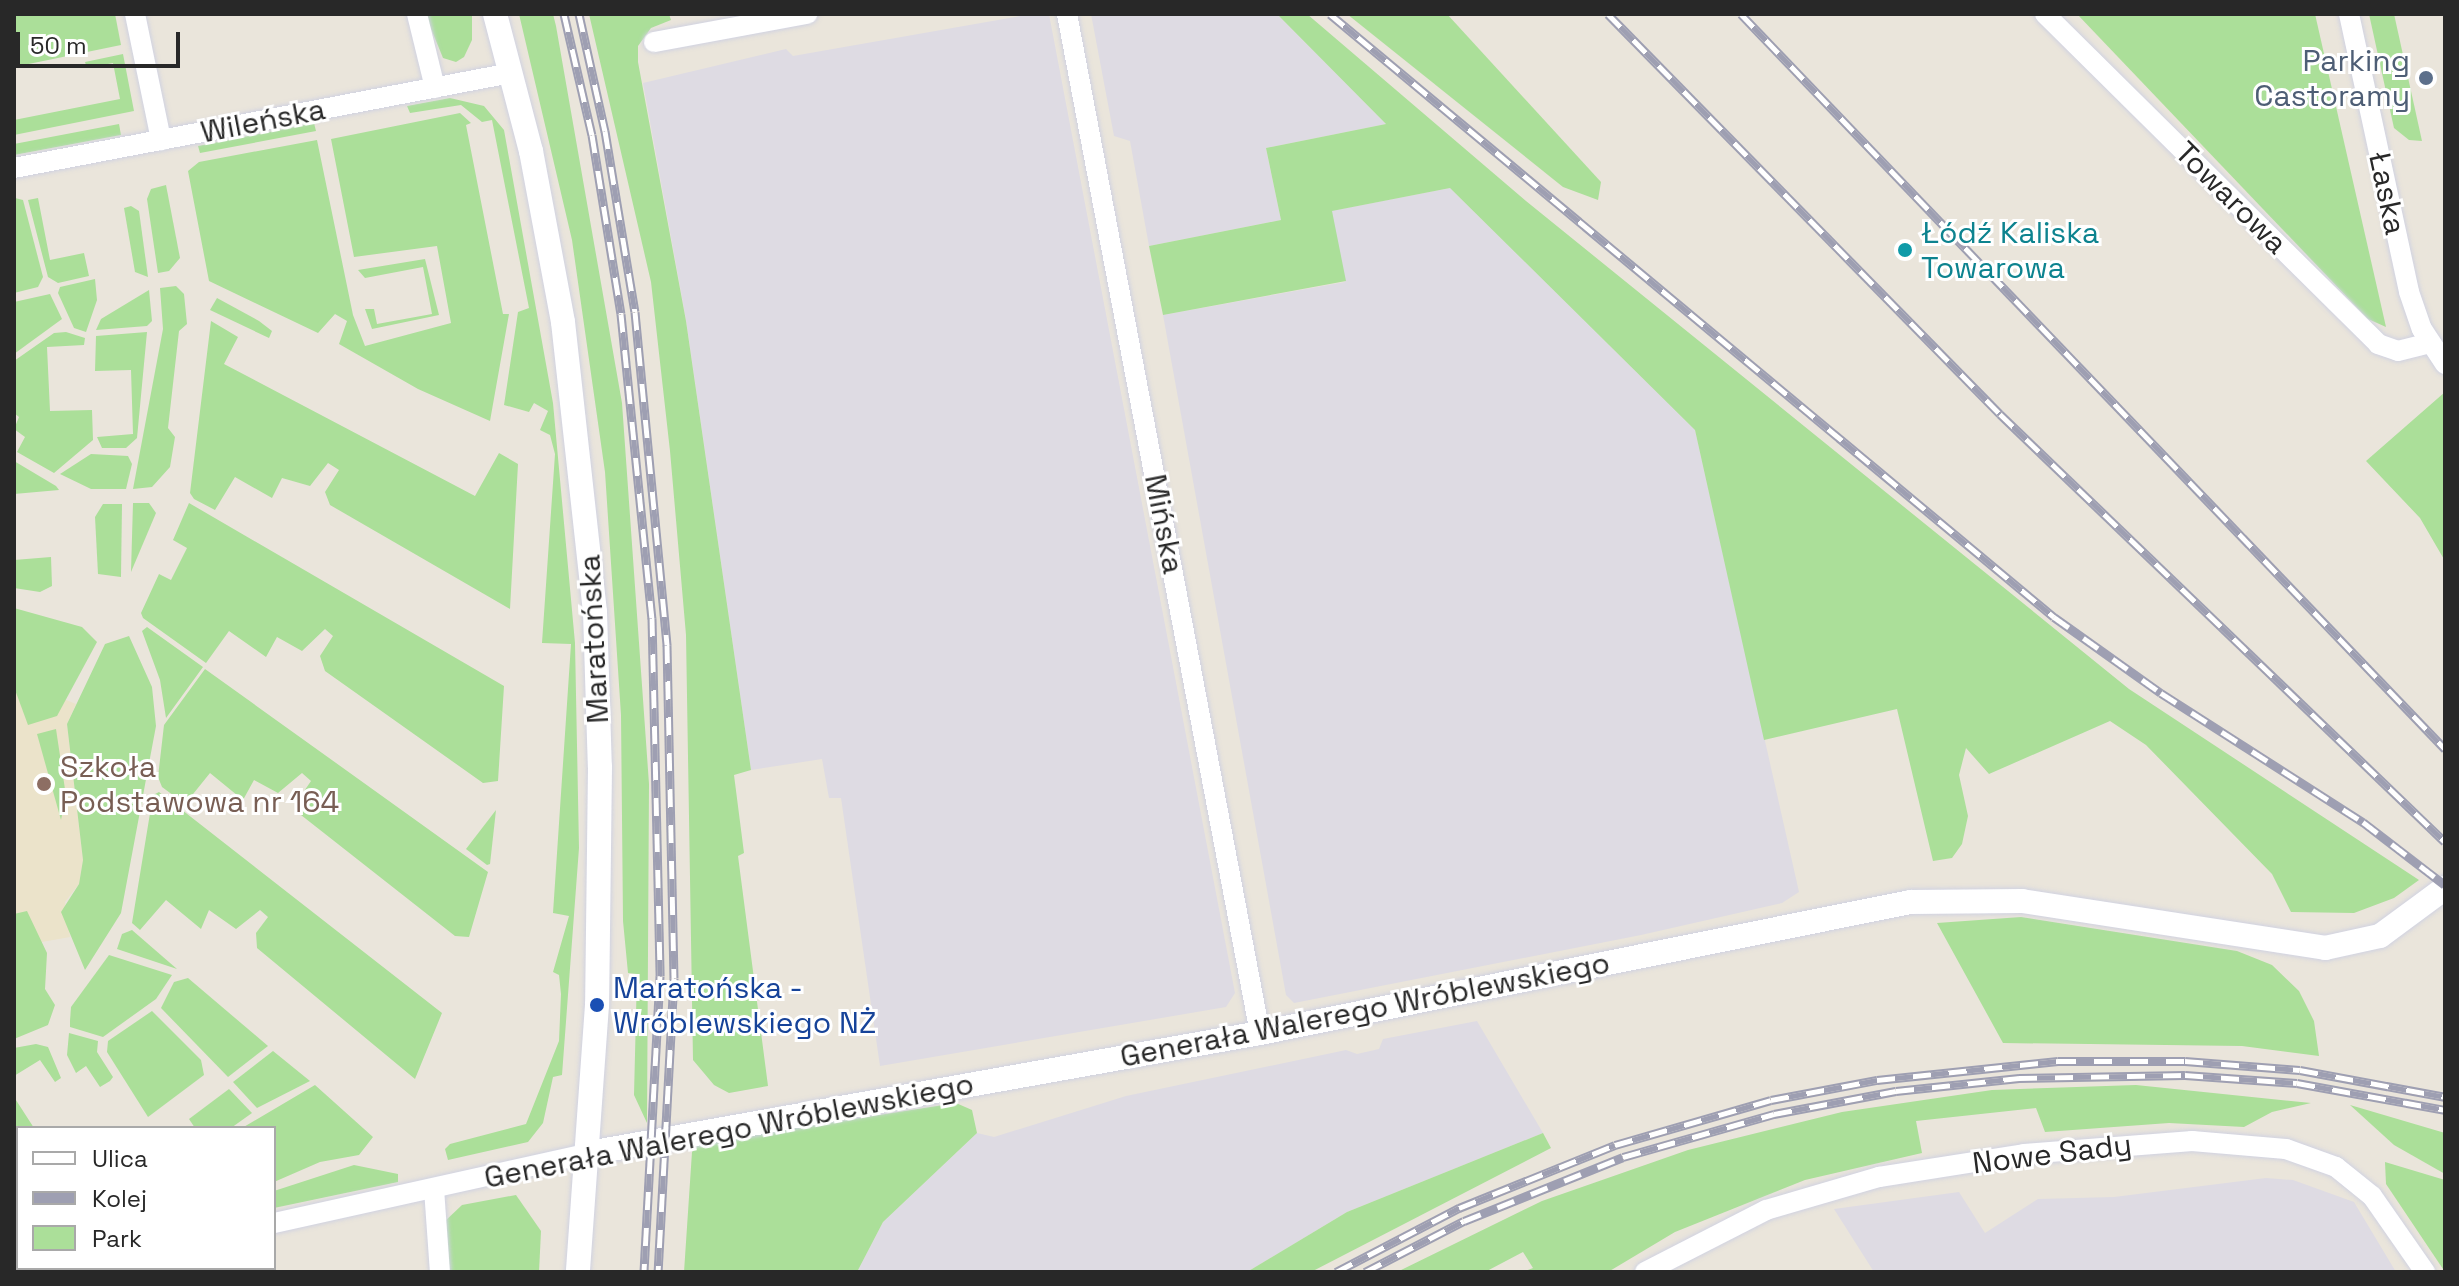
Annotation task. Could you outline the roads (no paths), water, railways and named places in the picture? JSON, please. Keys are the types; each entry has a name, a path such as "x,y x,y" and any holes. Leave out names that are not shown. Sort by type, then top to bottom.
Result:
{"street":[{"path":"135,14 161,140"},
{"path":"417,14 435,88"},
{"name":"Maratońska","path":"495,14 511,73 563,322 591,565 600,858 589,1153 578,1272"},
{"path":"654,42 807,14"},
{"name":"Mińska","path":"1067,14 1260,1033"},
{"name":"Towarowa","path":"2045,14 2378,344 2398,351 2430,343"},
{"name":"Łaska","path":"2349,14 2409,292 2430,343 2445,364"},
{"name":"Wileńska","path":"14,168 511,73"},
{"name":"Generała Walerego Wróblewskiego","path":"276,1223 589,1153 1260,1033 1910,902 2022,901 2325,948 2380,936 2445,888"},
{"name":"Nowe Sady","path":"1645,1272 1766,1210 1866,1180 2024,1154 2192,1141 2286,1149 2336,1167 2372,1196 2425,1272"},
{"path":"434,1189 440,1272"}],"railway":[{"path":"564,14 592,135 621,314 652,618 660,976 644,1272"},
{"path":"579,14 605,131 635,312 667,645 674,978 658,1272"},
{"path":"1330,14 2054,617 2161,693 2363,822 2445,885"},
{"path":"1608,14 2000,414 2445,842"},
{"path":"1741,14 2445,749"},
{"path":"1336,1272 1459,1208 1615,1145 1771,1100 1877,1080 2058,1061 2185,1061 2300,1070 2445,1097"},
{"path":"1365,1272 1464,1221 1623,1157 1774,1114 1896,1091 2019,1078 2185,1075 2297,1083 2445,1110"}],"place":[{"name":"Parking Castoramy","path":"2426,78"},
{"name":"Łódź Kaliska Towarowa","path":"1905,250"},
{"name":"Szkoła Podstawowa nr 164","path":"44,784"},
{"name":"Maratońska - Wróblewskiego NŻ","path":"597,1005"}]}
